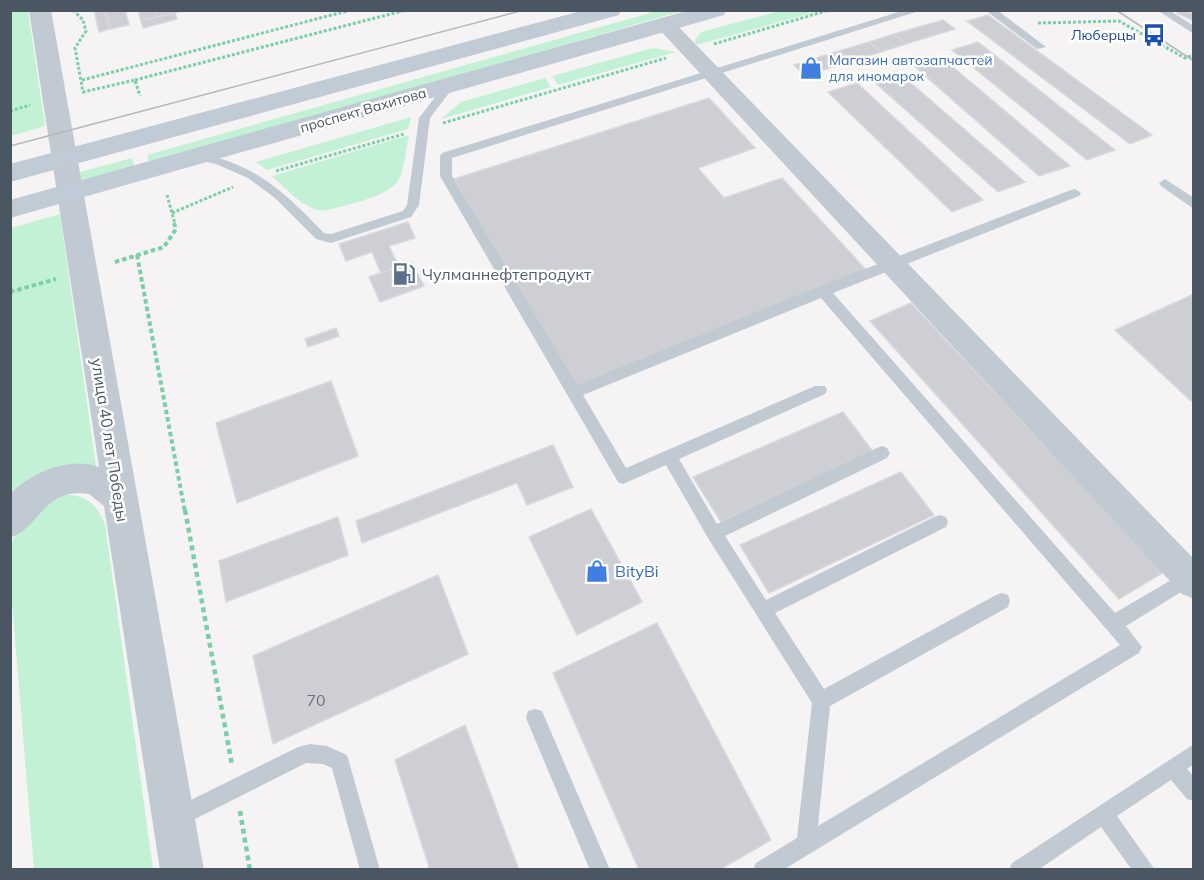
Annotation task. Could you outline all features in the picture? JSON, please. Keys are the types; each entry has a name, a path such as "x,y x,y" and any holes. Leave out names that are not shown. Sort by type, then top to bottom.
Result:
{"main road":[{"name":"проспект Вахитова","path":"10,208 69,175 611,10"},
{"name":"проспект Вахитова","path":"10,173 69,175 198,156 716,10"}],"street":[{"name":"улица 40 лет Победы","path":"40,10 69,175 118,496 182,870"},
{"path":"666,24 1191,581"},
{"path":"10,522 34,493 77,477 97,481 118,496"}],"lane":[{"path":"820,390 623,477 446,176 446,156 917,10"},
{"path":"990,10 1041,47"},
{"path":"1162,10 1194,31"},
{"path":"198,156 223,161 257,177 320,236 331,239 407,214 413,205 424,118 450,85"},
{"path":"1164,183 1194,205"},
{"path":"573,393 823,291 1074,193"},
{"path":"763,870 1133,646 823,291"},
{"path":"714,533 882,453"},
{"path":"670,457 714,533 821,701 806,844"},
{"path":"764,610 940,522"},
{"path":"1113,624 1191,581"},
{"path":"821,701 1002,601"},
{"path":"535,718 600,870"},
{"path":"173,820 305,754 317,752 329,755 340,762 370,870"},
{"path":"1027,867 1194,753"},
{"path":"1173,767 1194,792"},
{"path":"1103,814 1144,870"}],"path":[{"path":"73,10 83,20 86,31 75,48 83,92 406,10"},
{"path":"82,80 351,10"},
{"path":"172,213 257,177 829,10"},
{"path":"1008,23 1119,21 1185,58 1194,55"},
{"path":"135,80 140,96"},
{"path":"10,111 33,105"},
{"path":"115,262 164,248 176,230 167,195"},
{"path":"137,255 250,870"},
{"path":"10,292 59,278"}],"green space":[{"path":"11,10 28,11 45,126 11,136"},
{"path":"657,11 682,11 149,164 147,155"},
{"path":"780,11 819,11 696,45 695,40 701,32"},
{"path":"653,48 676,52 558,85 552,76"},
{"path":"545,78 551,87 441,119 461,102"},
{"path":"411,117 408,129 267,170 256,162"},
{"path":"409,135 402,172 396,184 379,194 357,202 328,210 312,208 272,176"},
{"path":"132,158 134,167 78,182 77,173"},
{"path":"60,214 96,466 11,495 11,228"},
{"path":"66,495 86,499 95,506 105,524 153,869 34,869 11,590 10,547 16,534 50,498"}],"building":[{"path":"94,10 105,10 110,29 99,32"},
{"path":"105,10 125,10 129,25 110,29"},
{"path":"138,10 156,10 158,17 141,21"},
{"path":"156,10 186,10 158,17"},
{"path":"1184,10 1194,14 1194,21 1177,13"},
{"path":"175,13 177,19 143,28 141,21"},
{"path":"988,15 1152,135 1130,144 967,21"},
{"path":"943,20 955,29 906,44 894,34"},
{"path":"894,34 906,44 881,52 869,42"},
{"path":"869,42 881,52 846,63 835,52"},
{"path":"978,42 1115,150 1087,160 952,50"},
{"path":"835,52 846,63 805,76 794,65"},
{"path":"941,57 1070,166 1039,176 913,65"},
{"path":"897,71 1025,182 998,192 872,80"},
{"path":"857,83 983,200 952,212 828,92"},
{"path":"709,98 755,148 698,168 724,198 782,178 867,271 575,388 454,179"},
{"path":"408,222 415,238 389,246 399,267 381,273 372,252 346,261 339,244"},
{"path":"412,262 424,286 380,302 369,277"},
{"path":"1194,294 1194,399 1191,401 1115,330"},
{"path":"911,303 1164,572 1119,599 870,321"},
{"path":"336,328 339,336 308,347 305,339"},
{"path":"331,381 358,456 237,503 216,423"},
{"path":"843,412 874,453 721,522 693,477"},
{"path":"553,445 573,487 527,505 517,483 362,543 356,521"},
{"path":"901,472 934,515 769,593 740,545"},
{"path":"591,509 642,602 577,635 529,537"},
{"path":"338,517 348,555 226,602 219,561"},
{"path":"438,575 468,654 273,744 253,656"},
{"path":"657,623 771,840 719,870 639,870 553,673"},
{"path":"465,725 519,870 430,870 395,760"}],"tram line":[{"path":"10,146 524,10"},
{"path":"1116,10 1194,61"}],"place":[{"name":"Люберцы","path":"1154,35"},
{"name":"Магазин автозапчастей для иномарок","path":"811,68"},
{"name":"Чулманнефтепродукт","path":"404,274"},
{"name":"BityBi","path":"597,571"}]}
